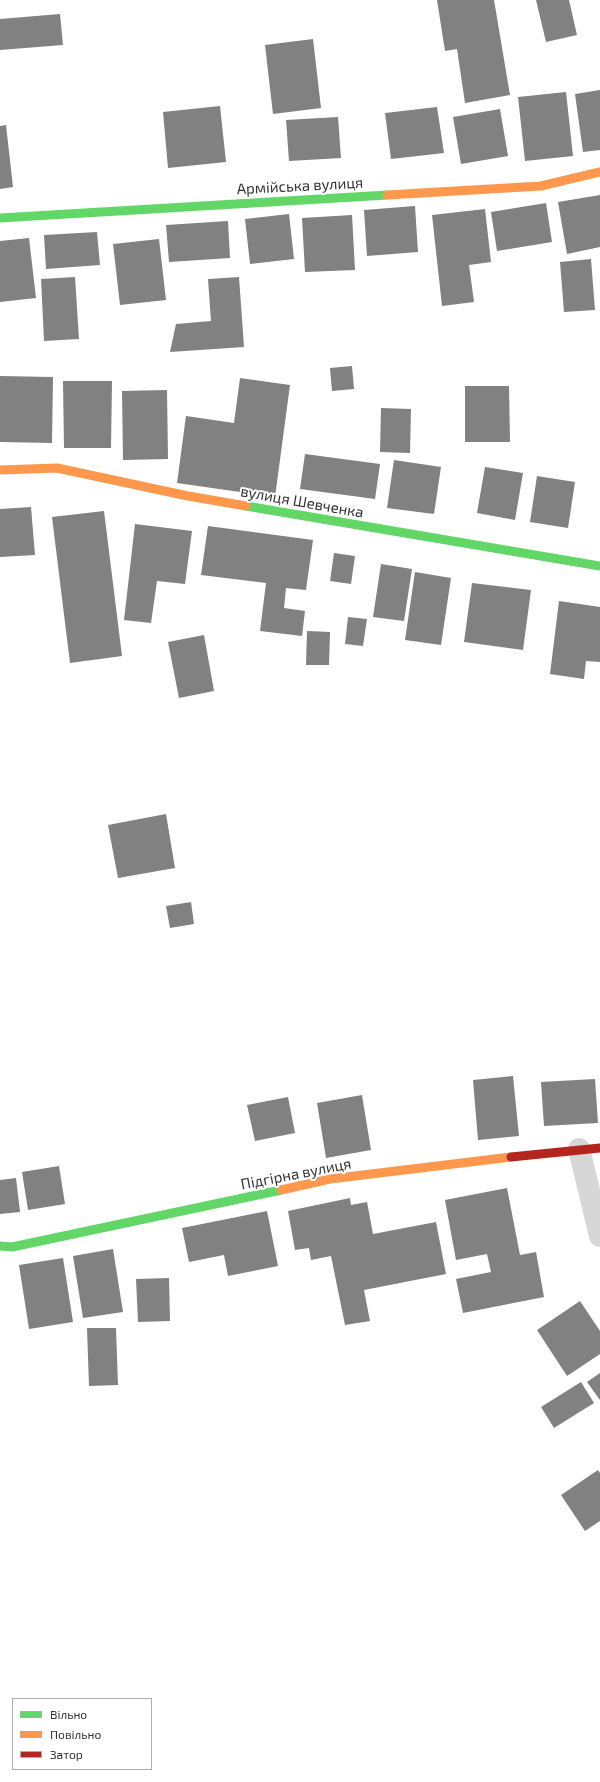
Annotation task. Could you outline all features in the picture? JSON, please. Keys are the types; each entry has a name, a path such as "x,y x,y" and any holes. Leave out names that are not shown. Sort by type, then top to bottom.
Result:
{"street":[{"name":"Армійська вулиця","path":"0,218 541,186 600,172"},
{"name":"вулиця Шевченка","path":"0,470 57,468 188,496 600,566"},
{"path":"590,1148 600,1236"},
{"name":"Підгірна вулиця","path":"0,1246 12,1247 330,1179 590,1148"}],"building":[{"path":"437,0 494,0 510,95 465,103 457,49 445,51"},
{"path":"536,0 569,0 577,35 546,42"},
{"path":"60,14 63,45 0,50 0,19"},
{"path":"313,39 321,108 273,114 265,45"},
{"path":"600,90 600,150 583,152 575,94"},
{"path":"566,92 573,156 525,161 518,97"},
{"path":"220,106 226,162 168,168 163,112"},
{"path":"437,107 444,153 391,159 385,113"},
{"path":"500,109 508,156 461,164 453,117"},
{"path":"338,117 341,158 289,161 286,120"},
{"path":"6,125 13,187 0,189 0,126"},
{"path":"600,195 600,247 567,254 558,202"},
{"path":"546,203 552,242 497,251 491,212"},
{"path":"415,206 418,252 367,256 364,210"},
{"path":"485,209 491,262 469,265 474,302 442,306 432,215"},
{"path":"289,214 294,259 250,264 245,219"},
{"path":"352,215 355,270 305,272 302,218"},
{"path":"228,221 230,258 169,262 166,225"},
{"path":"97,232 100,265 46,269 44,235"},
{"path":"29,238 36,298 0,302 0,241"},
{"path":"159,239 166,300 120,305 113,244"},
{"path":"591,259 595,310 564,312 560,262"},
{"path":"75,277 79,339 44,341 41,279"},
{"path":"239,277 244,347 170,352 176,324 211,321 208,279"},
{"path":"352,366 354,389 332,391 330,368"},
{"path":"0,376 53,377 52,443 0,442"},
{"path":"240,378 290,385 275,497 177,483 186,416 234,423"},
{"path":"63,381 112,381 111,448 64,448"},
{"path":"465,386 509,386 510,442 465,442"},
{"path":"167,390 168,459 123,460 122,391"},
{"path":"381,408 411,409 410,453 380,452"},
{"path":"305,454 380,464 375,499 300,489"},
{"path":"394,460 441,467 434,514 387,508"},
{"path":"485,467 523,473 515,520 477,513"},
{"path":"537,476 575,482 568,528 530,522"},
{"path":"31,507 35,555 0,557 0,509"},
{"path":"104,511 122,656 70,663 52,517"},
{"path":"135,524 192,531 185,584 157,581 151,623 124,620"},
{"path":"208,526 313,540 306,590 286,588 284,608 305,611 302,636 260,631 266,583 201,575"},
{"path":"334,553 355,556 351,584 330,581"},
{"path":"381,564 412,569 404,621 373,617"},
{"path":"415,572 451,578 441,645 405,640"},
{"path":"472,583 531,590 523,650 464,642"},
{"path":"559,601 600,607 600,662 586,661 584,679 550,674"},
{"path":"348,617 367,619 363,646 345,644"},
{"path":"307,631 330,632 329,665 306,665"},
{"path":"204,635 214,691 179,698 168,642"},
{"path":"166,814 175,868 118,878 108,825"},
{"path":"191,902 194,924 170,928 166,906"},
{"path":"513,1076 519,1136 478,1140 473,1080"},
{"path":"595,1079 598,1123 544,1126 541,1082"},
{"path":"362,1095 371,1150 326,1158 317,1103"},
{"path":"288,1097 295,1133 255,1141 247,1105"},
{"path":"59,1166 65,1204 28,1210 22,1172"},
{"path":"16,1178 20,1212 0,1214 0,1180"},
{"path":"507,1188 520,1255 536,1252 544,1297 463,1313 456,1279 491,1272 487,1254 456,1260 445,1200"},
{"path":"350,1198 351,1205 367,1202 373,1234 436,1222 446,1274 364,1290 370,1321 345,1325 331,1256 311,1260 309,1248 295,1250 288,1211"},
{"path":"267,1211 278,1266 228,1276 224,1255 189,1262 182,1228"},
{"path":"113,1249 123,1312 83,1318 73,1256"},
{"path":"63,1258 73,1322 29,1329 19,1265"},
{"path":"169,1278 170,1321 138,1322 136,1279"},
{"path":"580,1301 600,1331 600,1354 567,1376 537,1330"},
{"path":"87,1328 116,1328 118,1385 89,1386"},
{"path":"600,1373 600,1400 587,1382"},
{"path":"581,1382 594,1403 554,1428 541,1407"},
{"path":"598,1470 600,1473 600,1521 585,1531 561,1495"}],"traffic: fast":[{"path":"0,218 387,195"},
{"path":"246,506 600,566"},
{"path":"0,1246 12,1247 281,1190"}],"traffic: slow":[{"path":"387,195 541,186 600,172"},
{"path":"0,470 57,468 188,496 246,506"},
{"path":"281,1190 330,1179 511,1157"}],"traffic: jam":[{"path":"511,1157 600,1148"}]}
